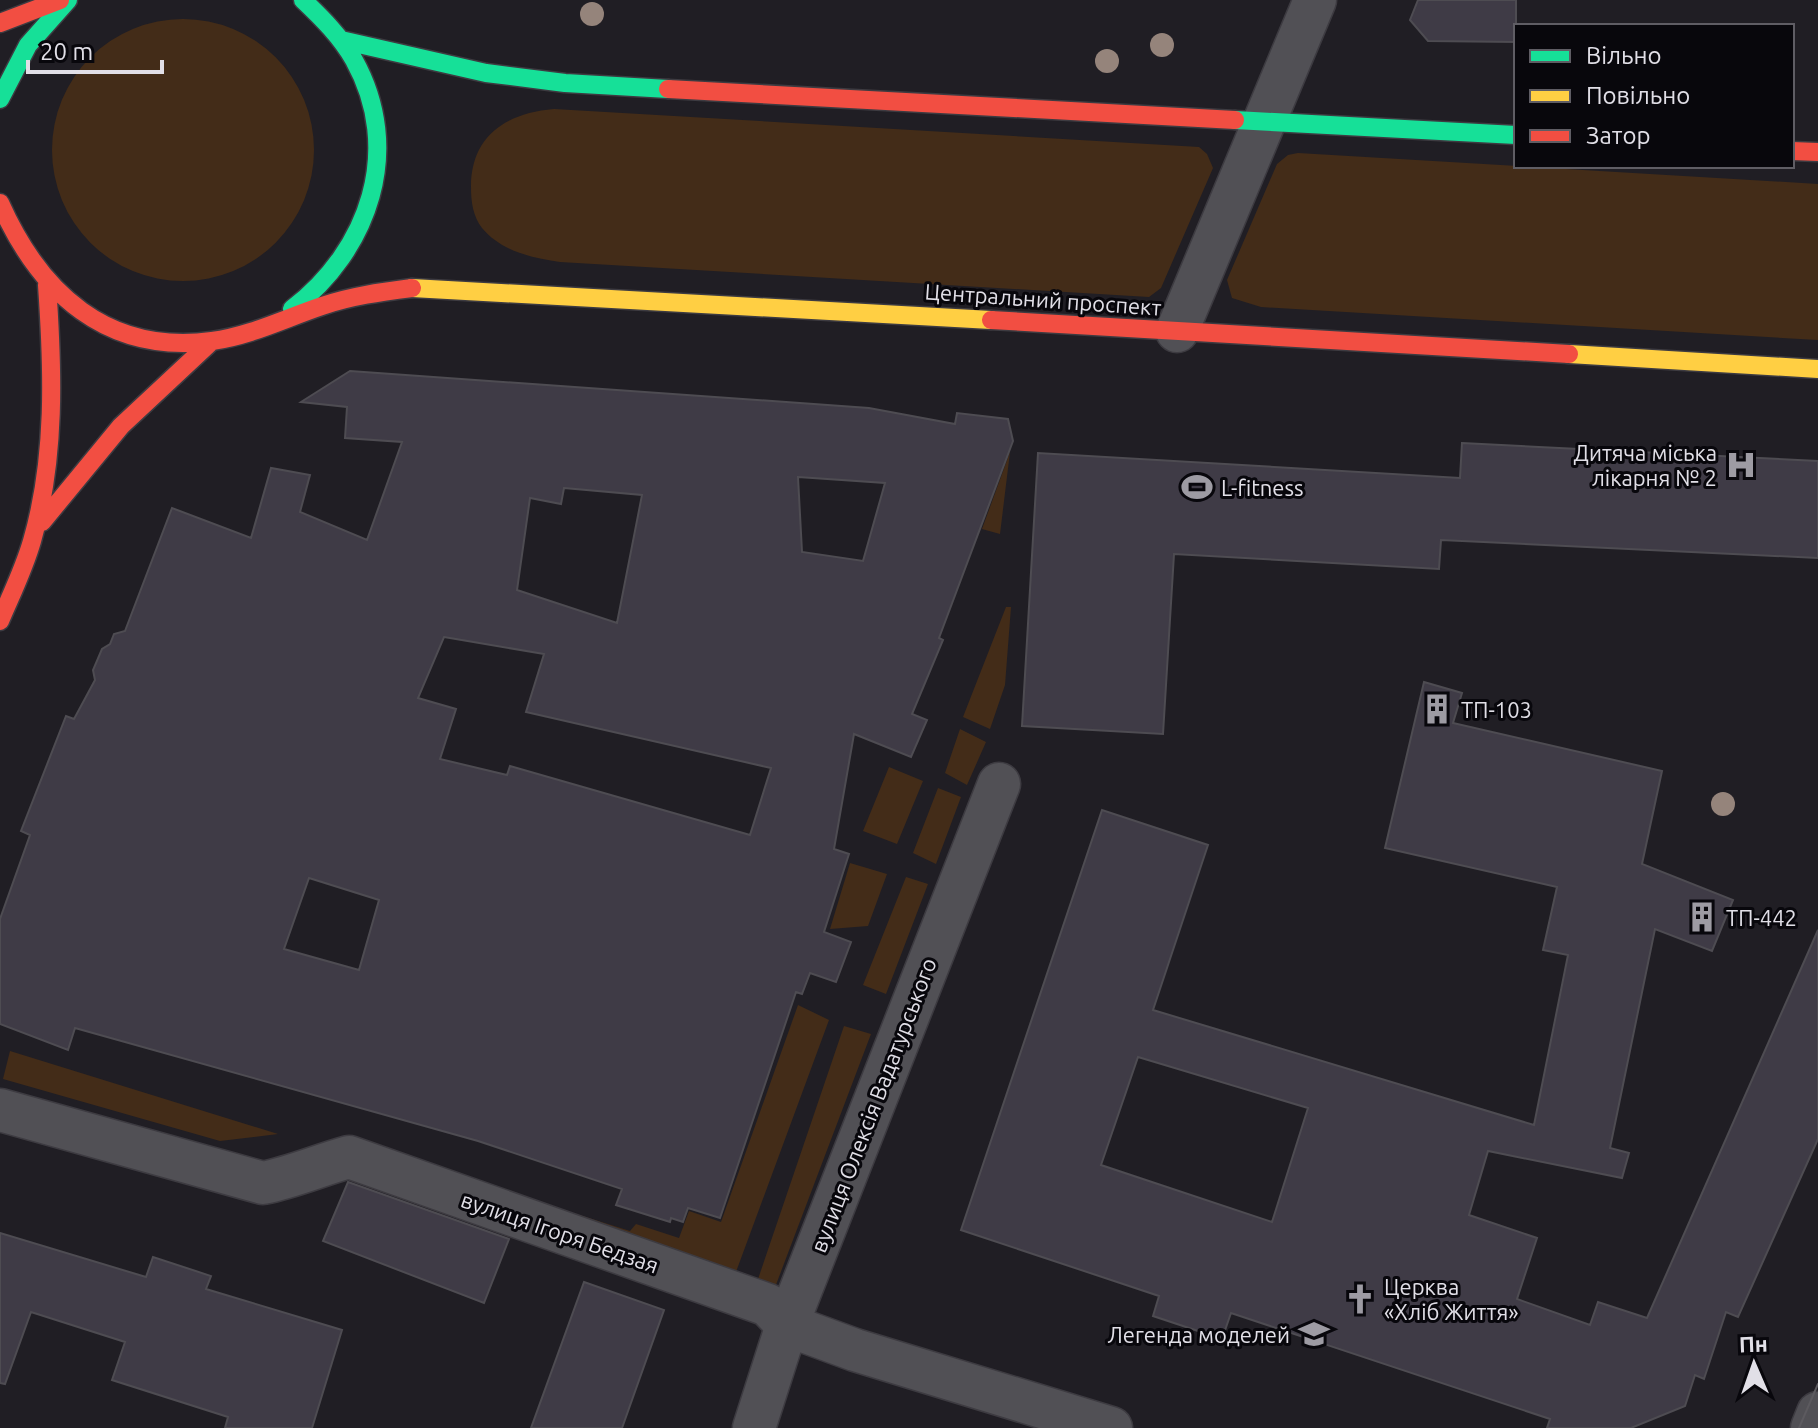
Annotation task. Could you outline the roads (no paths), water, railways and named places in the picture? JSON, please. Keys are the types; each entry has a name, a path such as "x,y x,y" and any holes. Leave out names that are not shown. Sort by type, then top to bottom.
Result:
{"main road":[{"path":"0,23 60,0"},
{"path":"0,99 15,61 41,23 68,0"},
{"path":"0,203 13,238 42,281 82,313 122,333 167,343 212,341 270,323 302,304 329,279 350,249 366,215 375,180 377,142 372,106 360,71 337,34 303,0"},
{"path":"331,0 337,34"},
{"path":"337,34 486,73 565,83 1514,135"},
{"path":"1794,151 1818,152"},
{"path":"13,273 42,281"},
{"path":"0,621 35,533 50,438 53,388 42,281"},
{"name":"Центральний проспект","path":"270,323 336,302 425,286 1818,369"},
{"path":"35,533 94,454 130,413 212,341"}],"street":[{"path":"1177,331 1315,0"},
{"name":"вулиця Олексія Вадатурського","path":"754,1428 787,1325 999,784"},
{"name":"вулиця Ігоря Бедзая","path":"0,1110 263,1183 294,1177 311,1168 349,1157 768,1305 787,1325 1111,1428"},
{"path":"1812,1428 1818,1413"}],"tram line":[{"path":"1799,1428 1818,1384"}],"place":[{"name":"Дитяча міська лікарня № 2","path":"1741,465"},
{"name":"L-fitness","path":"1197,487"},
{"name":"ТП-103","path":"1437,709"},
{"name":"ТП-442","path":"1702,917"},
{"name":"Церква «Хліб Життя»","path":"1360,1299"},
{"name":"Легенда моделей","path":"1314,1334"}]}
